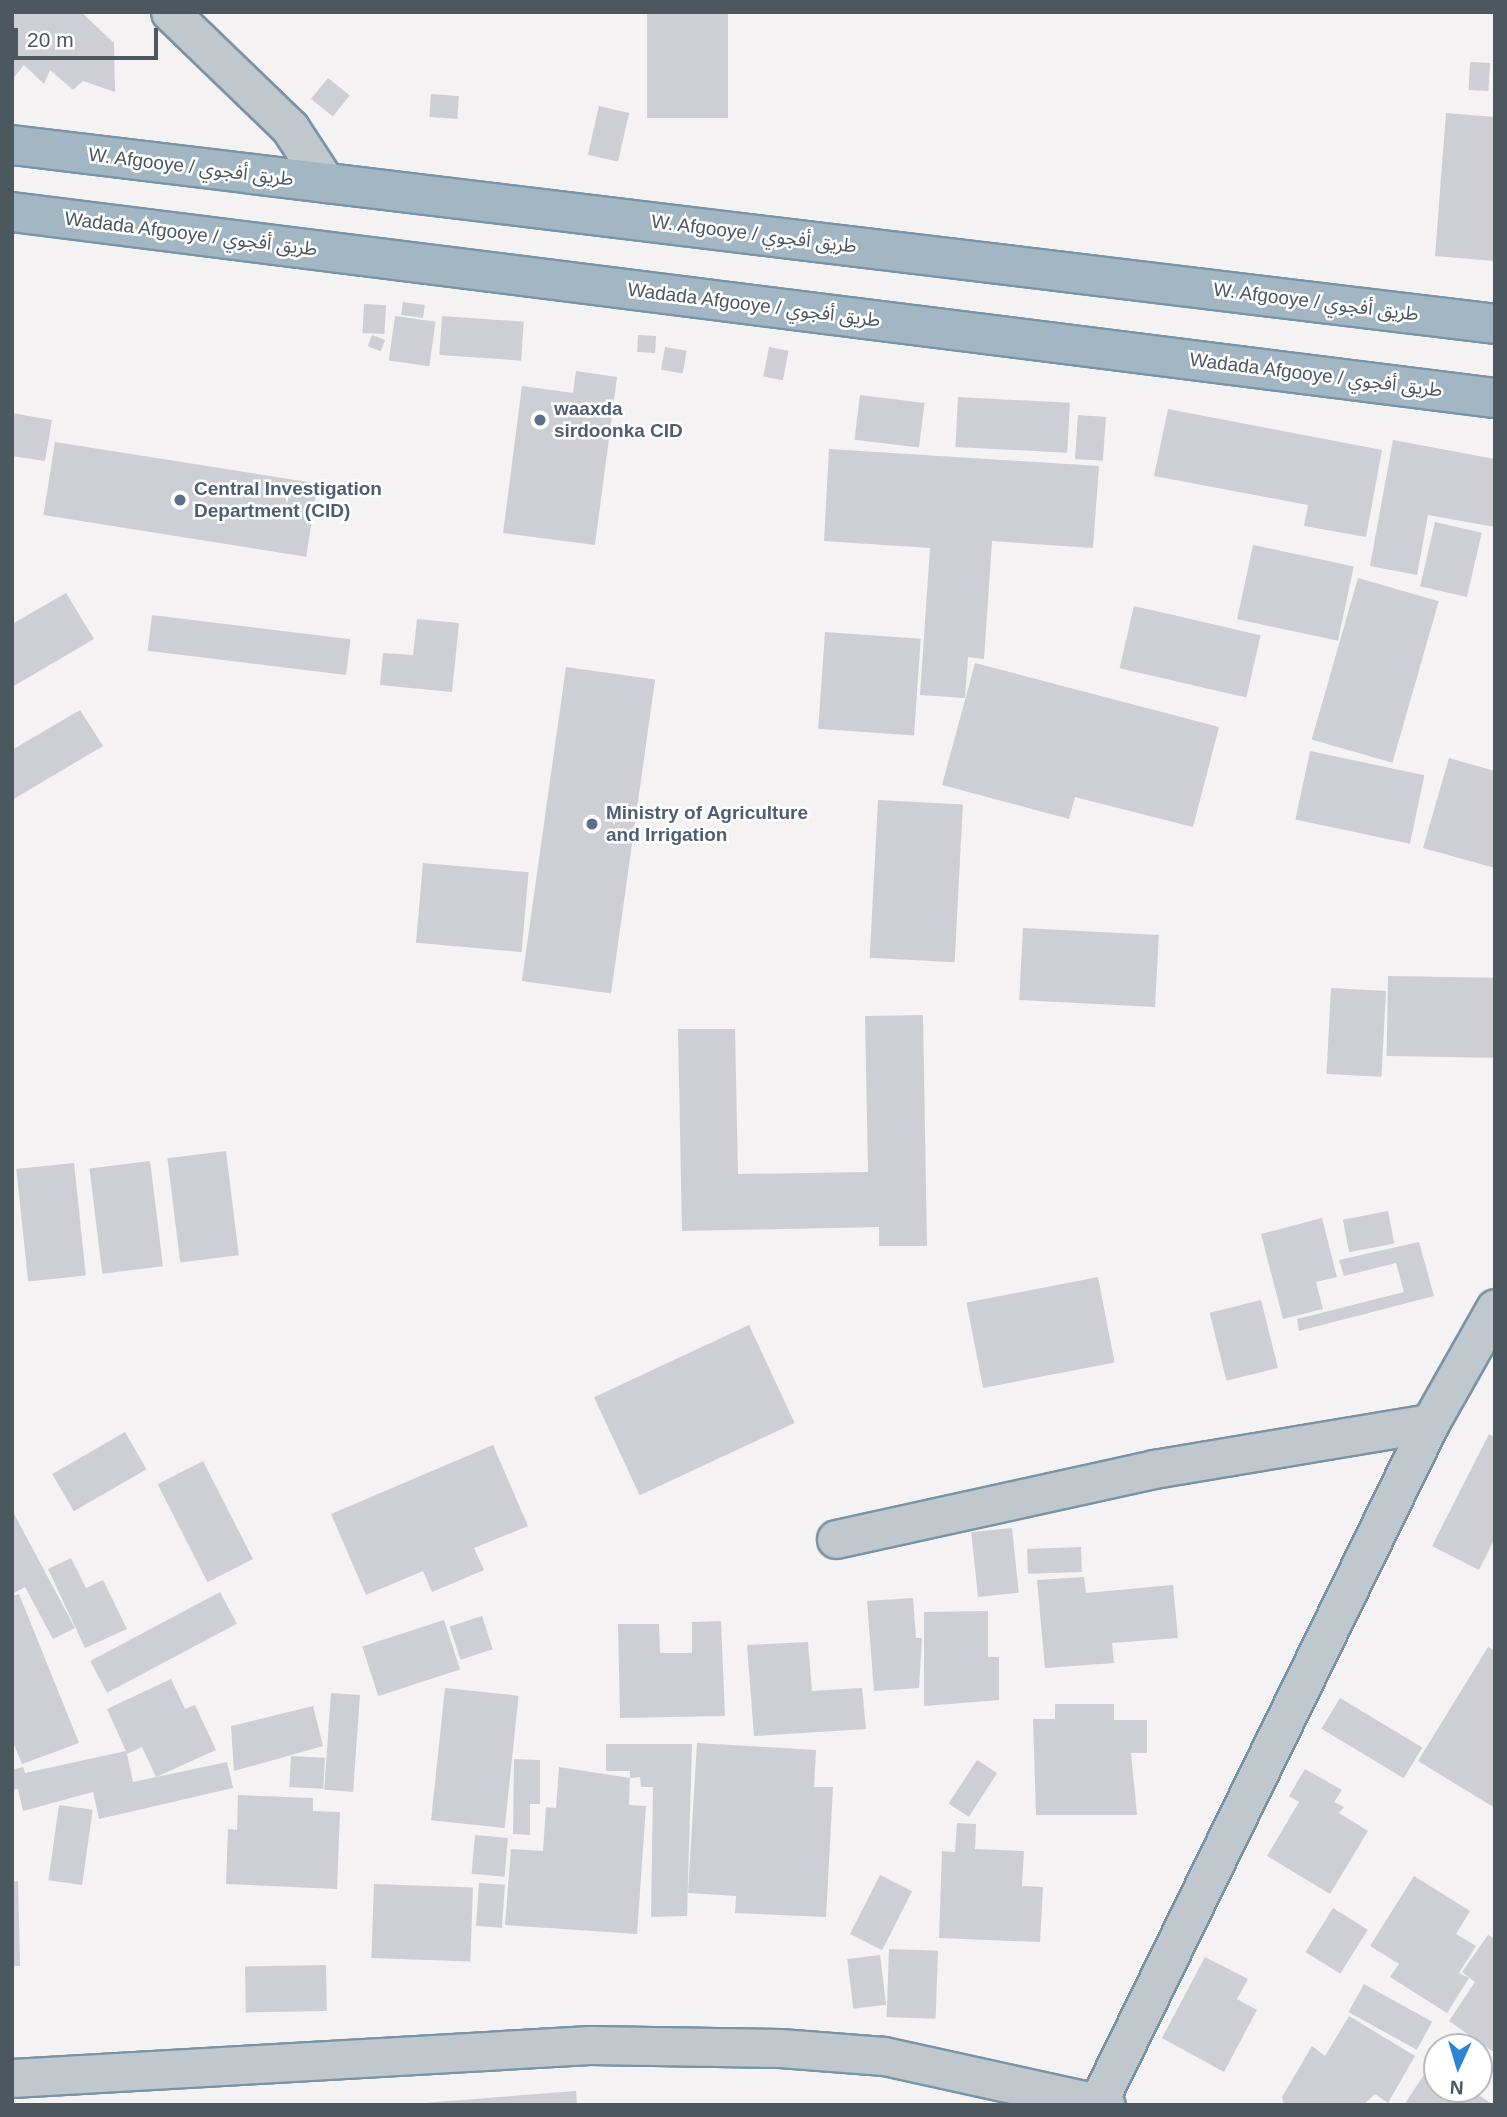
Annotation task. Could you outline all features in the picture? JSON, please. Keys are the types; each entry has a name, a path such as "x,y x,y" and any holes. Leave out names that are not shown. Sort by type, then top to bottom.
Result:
{"highway":[{"name":"W. Afgooye / طريق أفجوي","path":"12,145 1495,324"},
{"name":"Wadada Afgooye / طريق أفجوي","path":"12,212 1495,398"}],"street":[{"path":"170,12 290,128 326,183"},
{"path":"12,2078 589,2045 766,2048 884,2056 1103,2102 1430,1423 1495,1308"},
{"path":"836,1539 1153,1469 1430,1423"}],"building":[{"path":"12,12 81,12 114,43 115,92 83,81 73,90 50,70 44,84 24,65 12,80"},
{"path":"647,12 728,12 728,118 647,118"},
{"path":"1470,62 1490,63 1489,91 1469,90"},
{"path":"328,78 350,96 333,117 311,99"},
{"path":"431,94 459,96 457,119 429,117"},
{"path":"599,106 629,113 618,162 588,155"},
{"path":"1446,113 1495,117 1495,261 1435,256"},
{"path":"403,302 425,305 423,318 401,315"},
{"path":"364,304 386,305 384,334 362,333"},
{"path":"395,316 436,322 429,366 389,361"},
{"path":"442,316 524,322 521,361 439,355"},
{"path":"372,335 385,340 381,351 368,346"},
{"path":"638,335 656,336 655,353 637,352"},
{"path":"665,347 687,351 683,373 661,370"},
{"path":"769,347 789,351 783,380 763,376"},
{"path":"576,371 617,377 595,545 503,533 522,386 573,393"},
{"path":"860,395 925,403 919,448 855,440"},
{"path":"958,397 1070,403 1067,453 955,447"},
{"path":"1168,409 1382,450 1366,537 1304,526 1308,505 1154,476"},
{"path":"12,413 52,420 45,461 12,456"},
{"path":"1078,415 1106,417 1103,461 1075,459"},
{"path":"1393,440 1495,459 1495,527 1428,515 1417,575 1370,566"},
{"name":"Central Investigation Department (CID)","path":"55,442 318,484 306,557 43,515"},
{"path":"829,449 1099,466 1093,548 992,541 984,659 968,657 965,698 920,695 930,548 824,541"},
{"path":"1435,522 1482,533 1467,597 1420,586"},
{"path":"1253,545 1354,566 1338,641 1237,619"},
{"path":"1358,578 1439,601 1392,763 1312,739"},
{"path":"66,593 94,639 12,687 12,624"},
{"path":"1134,606 1261,635 1246,698 1120,668"},
{"path":"152,615 351,639 346,675 148,651"},
{"path":"417,619 459,623 452,692 380,685 383,653 413,655"},
{"path":"825,632 921,639 914,735 818,729"},
{"path":"975,663 1219,727 1193,827 1075,797 1069,819 942,785"},
{"path":"566,667 655,680 611,993 522,981"},
{"path":"80,710 103,746 12,800 12,750"},
{"path":"1310,751 1424,775 1410,844 1295,819"},
{"path":"1449,758 1495,771 1495,868 1423,848"},
{"path":"878,800 963,804 955,962 870,958"},
{"path":"423,863 529,872 522,952 416,943"},
{"path":"1023,928 1159,935 1155,1007 1019,1000"},
{"path":"1388,976 1495,978 1494,1058 1387,1056"},
{"path":"1331,988 1386,991 1381,1077 1326,1074"},
{"path":"923,1015 927,1246 879,1246 879,1227 682,1231 678,1029 735,1029 738,1174 868,1172 865,1016"},
{"path":"226,1151 239,1255 180,1262 167,1158"},
{"path":"150,1161 163,1266 102,1274 89,1168"},
{"path":"74,1163 86,1275 28,1281 16,1169"},
{"path":"1388,1211 1394,1243 1349,1252 1343,1220"},
{"path":"1322,1218 1337,1277 1316,1282 1323,1309 1283,1319 1261,1234"},
{"path":"1419,1242 1434,1296 1299,1331 1297,1319 1404,1292 1396,1263 1344,1276 1339,1260"},
{"path":"1098,1277 1115,1362 983,1388 966,1303"},
{"path":"1261,1300 1278,1368 1227,1381 1210,1313"},
{"path":"749,1325 795,1423 640,1495 594,1397"},
{"path":"125,1432 146,1469 74,1511 52,1474"},
{"path":"1489,1434 1495,1437 1495,1538 1479,1570 1432,1546"},
{"path":"493,1445 528,1526 474,1548 484,1570 432,1592 423,1571 366,1595 331,1514"},
{"path":"203,1461 253,1559 207,1582 158,1484"},
{"path":"12,1510 75,1628 53,1639 25,1587 12,1594"},
{"path":"1012,1528 1019,1593 978,1597 971,1532"},
{"path":"1081,1547 1082,1572 1028,1574 1027,1549"},
{"path":"71,1558 86,1588 103,1580 127,1629 85,1648 48,1569"},
{"path":"1084,1577 1086,1593 1173,1585 1178,1638 1112,1643 1114,1663 1045,1668 1037,1580"},
{"path":"220,1592 237,1624 107,1693 90,1661"},
{"path":"19,1594 79,1743 22,1764 12,1740 12,1596"},
{"path":"913,1598 916,1638 922,1638 919,1688 874,1691 867,1601"},
{"path":"988,1611 988,1657 999,1657 999,1700 924,1706 924,1612"},
{"path":"482,1616 493,1649 460,1660 450,1627"},
{"path":"444,1620 460,1669 378,1696 362,1647"},
{"path":"721,1621 725,1716 620,1718 618,1624 659,1624 660,1653 692,1653 692,1622"},
{"path":"808,1642 812,1691 862,1688 866,1729 754,1736 747,1645"},
{"path":"1488,1647 1495,1651 1495,1808 1418,1761"},
{"path":"171,1679 185,1709 195,1705 216,1750 156,1777 142,1747 127,1754 133,1782 227,1762 233,1788 99,1819 93,1792 23,1811 18,1789 12,1790 12,1770 23,1767 25,1773 126,1751 107,1709"},
{"path":"445,1688 519,1696 505,1828 431,1820"},
{"path":"331,1693 360,1695 353,1792 324,1790"},
{"path":"1340,1698 1422,1747 1404,1778 1321,1729"},
{"path":"1055,1704 1114,1704 1114,1720 1147,1720 1147,1753 1131,1753 1137,1815 1036,1815 1033,1719 1055,1719"},
{"path":"313,1706 323,1746 234,1771 231,1726"},
{"path":"697,1743 816,1750 814,1787 833,1787 826,1917 735,1913 736,1896 688,1893"},
{"path":"606,1744 692,1744 687,1916 651,1917 653,1787 641,1787 640,1777 630,1778 630,1771 606,1771"},
{"path":"291,1756 325,1758 323,1789 289,1787"},
{"path":"514,1759 540,1760 540,1804 530,1804 530,1835 513,1834"},
{"path":"977,1760 997,1773 969,1817 949,1804"},
{"path":"559,1767 630,1778 629,1805 646,1806 637,1934 505,1925 511,1849 543,1851 546,1807 556,1808"},
{"path":"1305,1769 1342,1790 1334,1802 1344,1807 1339,1813 1368,1831 1330,1894 1267,1856 1299,1802 1289,1796"},
{"path":"238,1795 313,1798 313,1811 340,1812 337,1889 226,1884 228,1829 237,1830"},
{"path":"59,1805 93,1810 82,1885 48,1880"},
{"path":"957,1823 976,1824 975,1849 1024,1851 1022,1886 1043,1887 1040,1942 939,1938 942,1851 955,1852"},
{"path":"475,1835 508,1838 504,1877 472,1874"},
{"path":"880,1875 912,1891 882,1950 850,1934"},
{"path":"1414,1876 1470,1911 1456,1934 1476,1946 1459,1973 1469,1978 1447,2013 1390,1977 1399,1964 1370,1946"},
{"path":"18,1881 20,1966 12,1966 12,1882"},
{"path":"479,1883 505,1885 502,1928 476,1926"},
{"path":"374,1884 473,1887 470,1961 371,1958"},
{"path":"1333,1908 1368,1930 1340,1974 1305,1952"},
{"path":"1488,1935 1495,1939 1495,2053 1493,2033 1466,2033 1449,2021 1475,1982 1462,1972"},
{"path":"889,1949 938,1951 936,2019 887,2017"},
{"path":"880,1955 886,2005 853,2009 847,1959"},
{"path":"1205,1957 1248,1979 1237,1999 1257,2010 1224,2072 1162,2038"},
{"path":"326,1965 327,2011 246,2012 245,1966"},
{"path":"1364,1984 1432,2022 1426,2033 1423,2033 1417,2050 1348,2012"},
{"path":"1349,2016 1415,2056 1388,2103 1375,2094 1363,2105 1284,2105 1282,2097 1312,2046 1325,2056"},
{"path":"1423,2076 1423,2103 1494,2105 1404,2105"},
{"path":"576,2091 577,2105 424,2105 424,2103"}],"place":[{"name":"waaxda sirdoonka CID","path":"540,420"},
{"name":"Central Investigation Department (CID)","path":"180,500"},
{"name":"Ministry of Agriculture and Irrigation","path":"592,824"}]}
